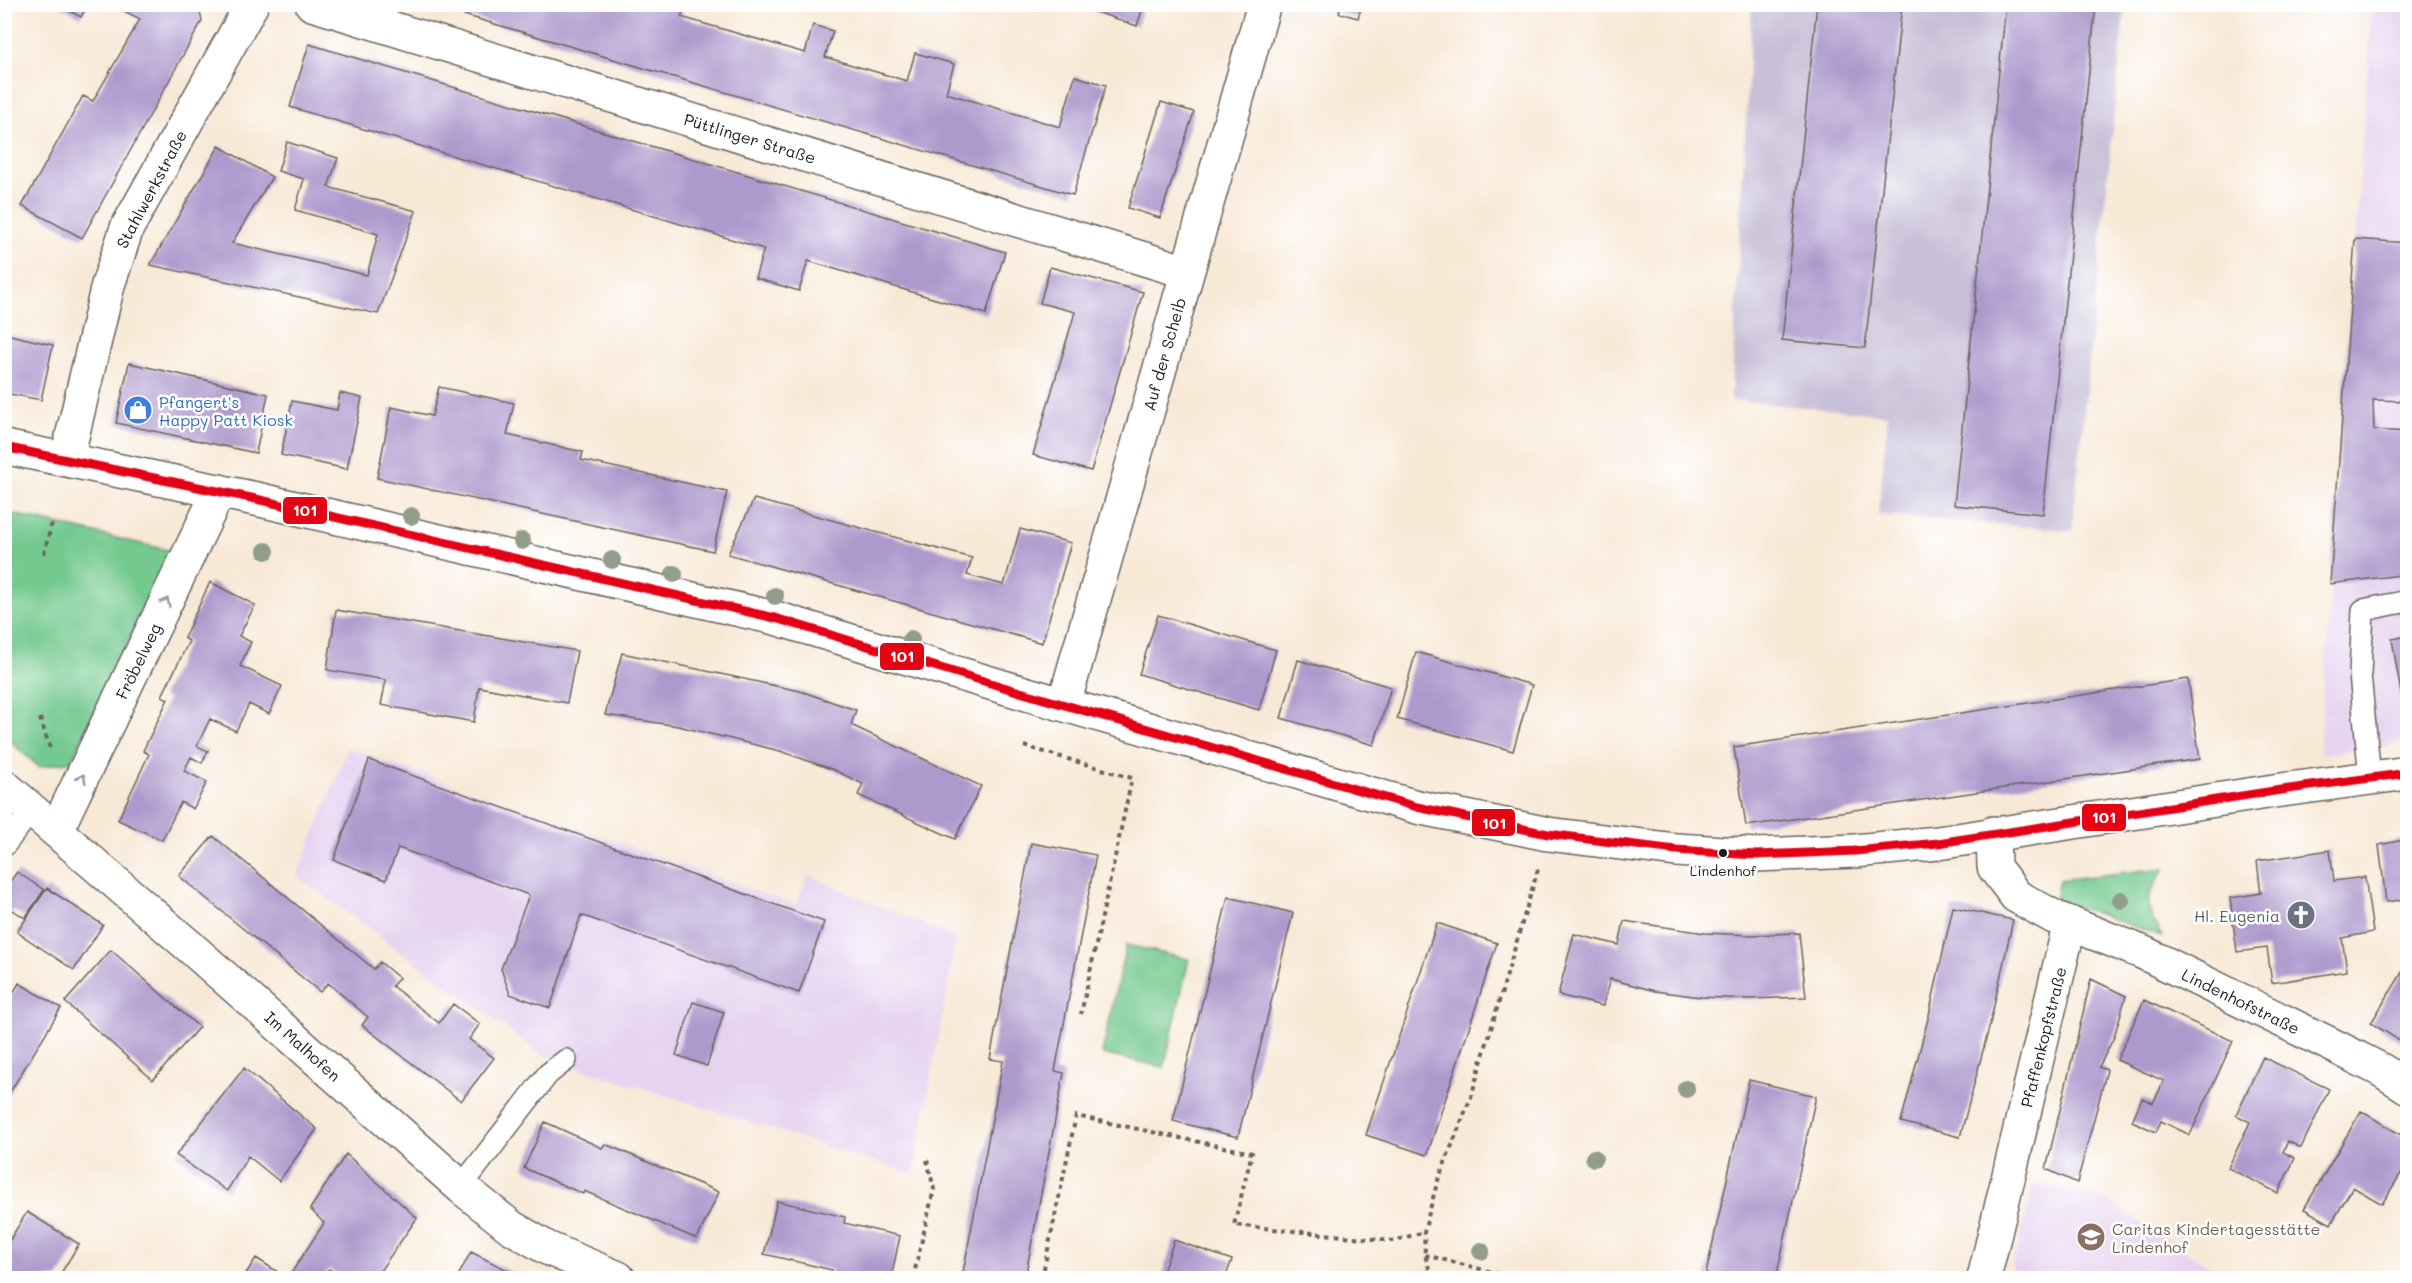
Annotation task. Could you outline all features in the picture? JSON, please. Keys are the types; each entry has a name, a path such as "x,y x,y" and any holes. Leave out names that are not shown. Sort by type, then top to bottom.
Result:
{"street":[{"name":"Stahlwerkstraße","path":"67,458 108,285 128,228 252,4"},
{"name":"Püttlinger Straße","path":"312,4 1188,272"},
{"name":"Auf der Scheib","path":"1064,704 1264,4"},
{"path":"4,447 67,458 219,491 775,618 1417,807 1548,834 1676,850 1756,855 1855,851 1938,843 2408,773"},
{"name":"Fröbelweg","path":"44,821 219,491"},
{"name":"Im Malhofen","path":"4,786 461,1186 511,1227 547,1248 618,1278"},
{"path":"1993,833 1994,867 2016,896 2070,923"},
{"name":"Lindenhofstraße","path":"2070,923 2144,953 2356,1057 2408,1087"},
{"name":"Pfaffenkopfstraße","path":"1984,1278 2070,923"}],"lane":[{"path":"2370,778 2360,674 2362,610 2408,601"},
{"path":"4,846 44,821"},
{"path":"461,1186 548,1074 566,1060"}],"path":[{"path":"44,554 52,522"},
{"path":"1024,746 1132,778 1081,1014"},
{"path":"1432,1278 1425,1255 1424,1232 1437,1183 1471,1097 1548,834"},
{"path":"1042,1278 1076,1116 1252,1153 1234,1225 1394,1242 1424,1232"},
{"path":"913,1278 934,1189 927,1160"},
{"path":"1425,1255 1516,1278"}],"shaded area":[{"path":"1752,5 2125,5 2072,530 1878,515 1888,415 1731,400"},
{"path":"2372,5 2407,5 2407,742 2319,755"},
{"path":"348,748 796,905 808,875 956,939 914,1174 575,1067 540,1053 297,876"},
{"name":"Caritas Kindertagesstätte Lindenhof","path":"2034,1183 2097,1195 2228,1278 2009,1278"}],"green space":[{"path":"5,512 172,551 71,761 39,767 5,737"},
{"path":"2165,868 2153,887 2148,902 2162,936 2055,899 2059,880"},
{"path":"1126,945 1189,959 1164,1067 1102,1054"}],"building":[{"path":"57,4 88,4 81,17"},
{"path":"427,4 671,4 684,8 681,17 805,53 813,25 833,31 825,57 907,81 915,53 954,64 946,93 1060,127 1075,76 1106,85 1073,195"},
{"path":"1073,4 1144,4 1137,26"},
{"path":"1341,4 1362,4 1358,18 1339,13"},
{"path":"1817,4 1902,4 1865,348 1782,340"},
{"path":"2006,4 2096,4 2043,514 1954,505"},
{"path":"113,5 195,5 199,7 202,21 82,238 22,206 83,96 93,101 140,19"},
{"path":"309,44 1005,252 986,314 808,261 799,291 755,278 764,249 290,107"},
{"path":"1161,102 1194,112 1160,218 1128,208"},
{"path":"287,142 338,158 328,187 416,211 378,314 150,265 219,146 272,177 232,243 367,275 378,234 295,210 304,179 278,171"},
{"path":"2355,239 2408,243 2408,401 2373,400 2374,430 2408,432 2408,574 2330,584"},
{"path":"1050,267 1143,292 1091,471 1033,455 1075,312 1040,303"},
{"path":"6,334 53,345 41,400 4,393"},
{"path":"129,363 268,394 256,453 116,423"},
{"path":"439,387 514,403 507,435 583,452 581,460 727,492 713,551 377,478 391,407 432,416"},
{"path":"340,393 362,398 347,469 281,455 292,401 337,410"},
{"path":"754,499 972,558 967,575 1004,585 1020,529 1071,543 1042,643 728,554"},
{"path":"210,582 255,605 239,636 251,642 240,666 282,686 269,714 249,704 236,731 210,719 197,746 208,751 202,763 191,757 184,771 207,782 193,809 181,802 162,840 118,820 149,754 143,751 168,699 162,696 189,641 184,638"},
{"path":"336,610 577,651 567,703 479,687 474,722 381,705 386,680 327,670"},
{"path":"1158,615 1276,650 1259,710 1139,674"},
{"path":"2408,636 2408,716 2405,717 2392,639"},
{"path":"1416,652 1532,685 1513,751 1397,719"},
{"path":"622,653 800,691 856,710 851,725 981,786 955,839 858,795 863,784 834,770 780,751 678,726 605,715"},
{"path":"1298,660 1391,687 1374,745 1281,718"},
{"path":"2188,679 2200,759 1746,826 1734,747"},
{"path":"369,760 824,922 799,993 581,915 550,1008 510,994 501,969 529,895 398,848 386,880 334,860"},
{"path":"213,836 374,969 380,962 399,978 392,986 439,1023 453,1004 480,1024 469,1039 494,1058 461,1101 362,1025 368,1017 328,983 320,992 179,876"},
{"path":"2408,839 2408,899 2386,902 2379,845"},
{"path":"1031,843 1096,855 1055,1071 1064,1073 1025,1278 962,1278 1003,1061 990,1059"},
{"name":"Hl. Eugenia","path":"2330,850 2334,881 2365,877 2373,932 2342,938 2347,971 2272,983 2267,948 2237,952 2230,898 2261,893 2257,861"},
{"path":"17,872 44,890 25,918 13,910 4,921 4,890"},
{"path":"47,888 103,925 74,970 17,932"},
{"path":"1228,897 1293,913 1238,1137 1173,1121"},
{"path":"1953,907 2013,920 1989,1028 1960,1137 1901,1122 1929,1015"},
{"path":"1624,921 1705,933 1749,935 1799,933 1806,997 1749,999 1701,997 1655,991 1610,979 1603,1006 1558,995 1574,934 1619,945"},
{"path":"1437,923 1497,943 1427,1155 1366,1135"},
{"path":"111,950 199,1027 153,1080 65,1002"},
{"path":"2403,971 2408,974 2408,1046 2371,1023"},
{"path":"2091,979 2126,996 2114,1037 2099,1067 2107,1070 2077,1183 2046,1169"},
{"path":"19,983 61,1008 4,1102 4,1008"},
{"path":"2144,1000 2233,1041 2190,1135 2161,1121 2156,1132 2132,1121 2142,1098 2153,1103 2164,1081 2117,1060"},
{"path":"693,1002 724,1012 707,1066 676,1055"},
{"path":"2263,1057 2329,1089 2301,1148 2288,1141 2283,1152 2295,1158 2278,1193 2228,1168 2250,1122 2236,1115"},
{"path":"244,1068 317,1129 279,1181 248,1156 227,1191 176,1155"},
{"path":"1749,1080 1816,1096 1776,1278 1705,1278"},
{"path":"2361,1111 2408,1139 2408,1162 2382,1204 2353,1187 2331,1224 2304,1209"},
{"path":"545,1122 602,1148 605,1144 719,1192 697,1239 524,1168"},
{"path":"346,1154 417,1218 375,1278 364,1278 359,1275 357,1278 343,1278 329,1269 322,1278 288,1278 324,1223 310,1209"},
{"path":"777,1201 845,1217 844,1223 900,1236 891,1278 830,1278 832,1270 764,1254"},
{"path":"27,1212 79,1244 58,1278 4,1278 4,1249"},
{"path":"1174,1240 1232,1260 1225,1278 1161,1278"},
{"path":"471,1252 523,1278 457,1278"},
{"path":"256,1258 287,1278 243,1278"}],"transit line":[{"name":"101","path":"4,447 256,499 775,618 1417,807 1548,834 1676,850 1756,855 1855,851 1938,843 2274,791 2408,773"}],"place":[{"name":"Pfangert's Happy Patt Kiosk","path":"138,410"},
{"name":"Lindenhof","path":"1723,853"},
{"name":"Hl. Eugenia","path":"2301,915"},
{"name":"Caritas Kindertagesstätte Lindenhof","path":"2091,1237"}]}
